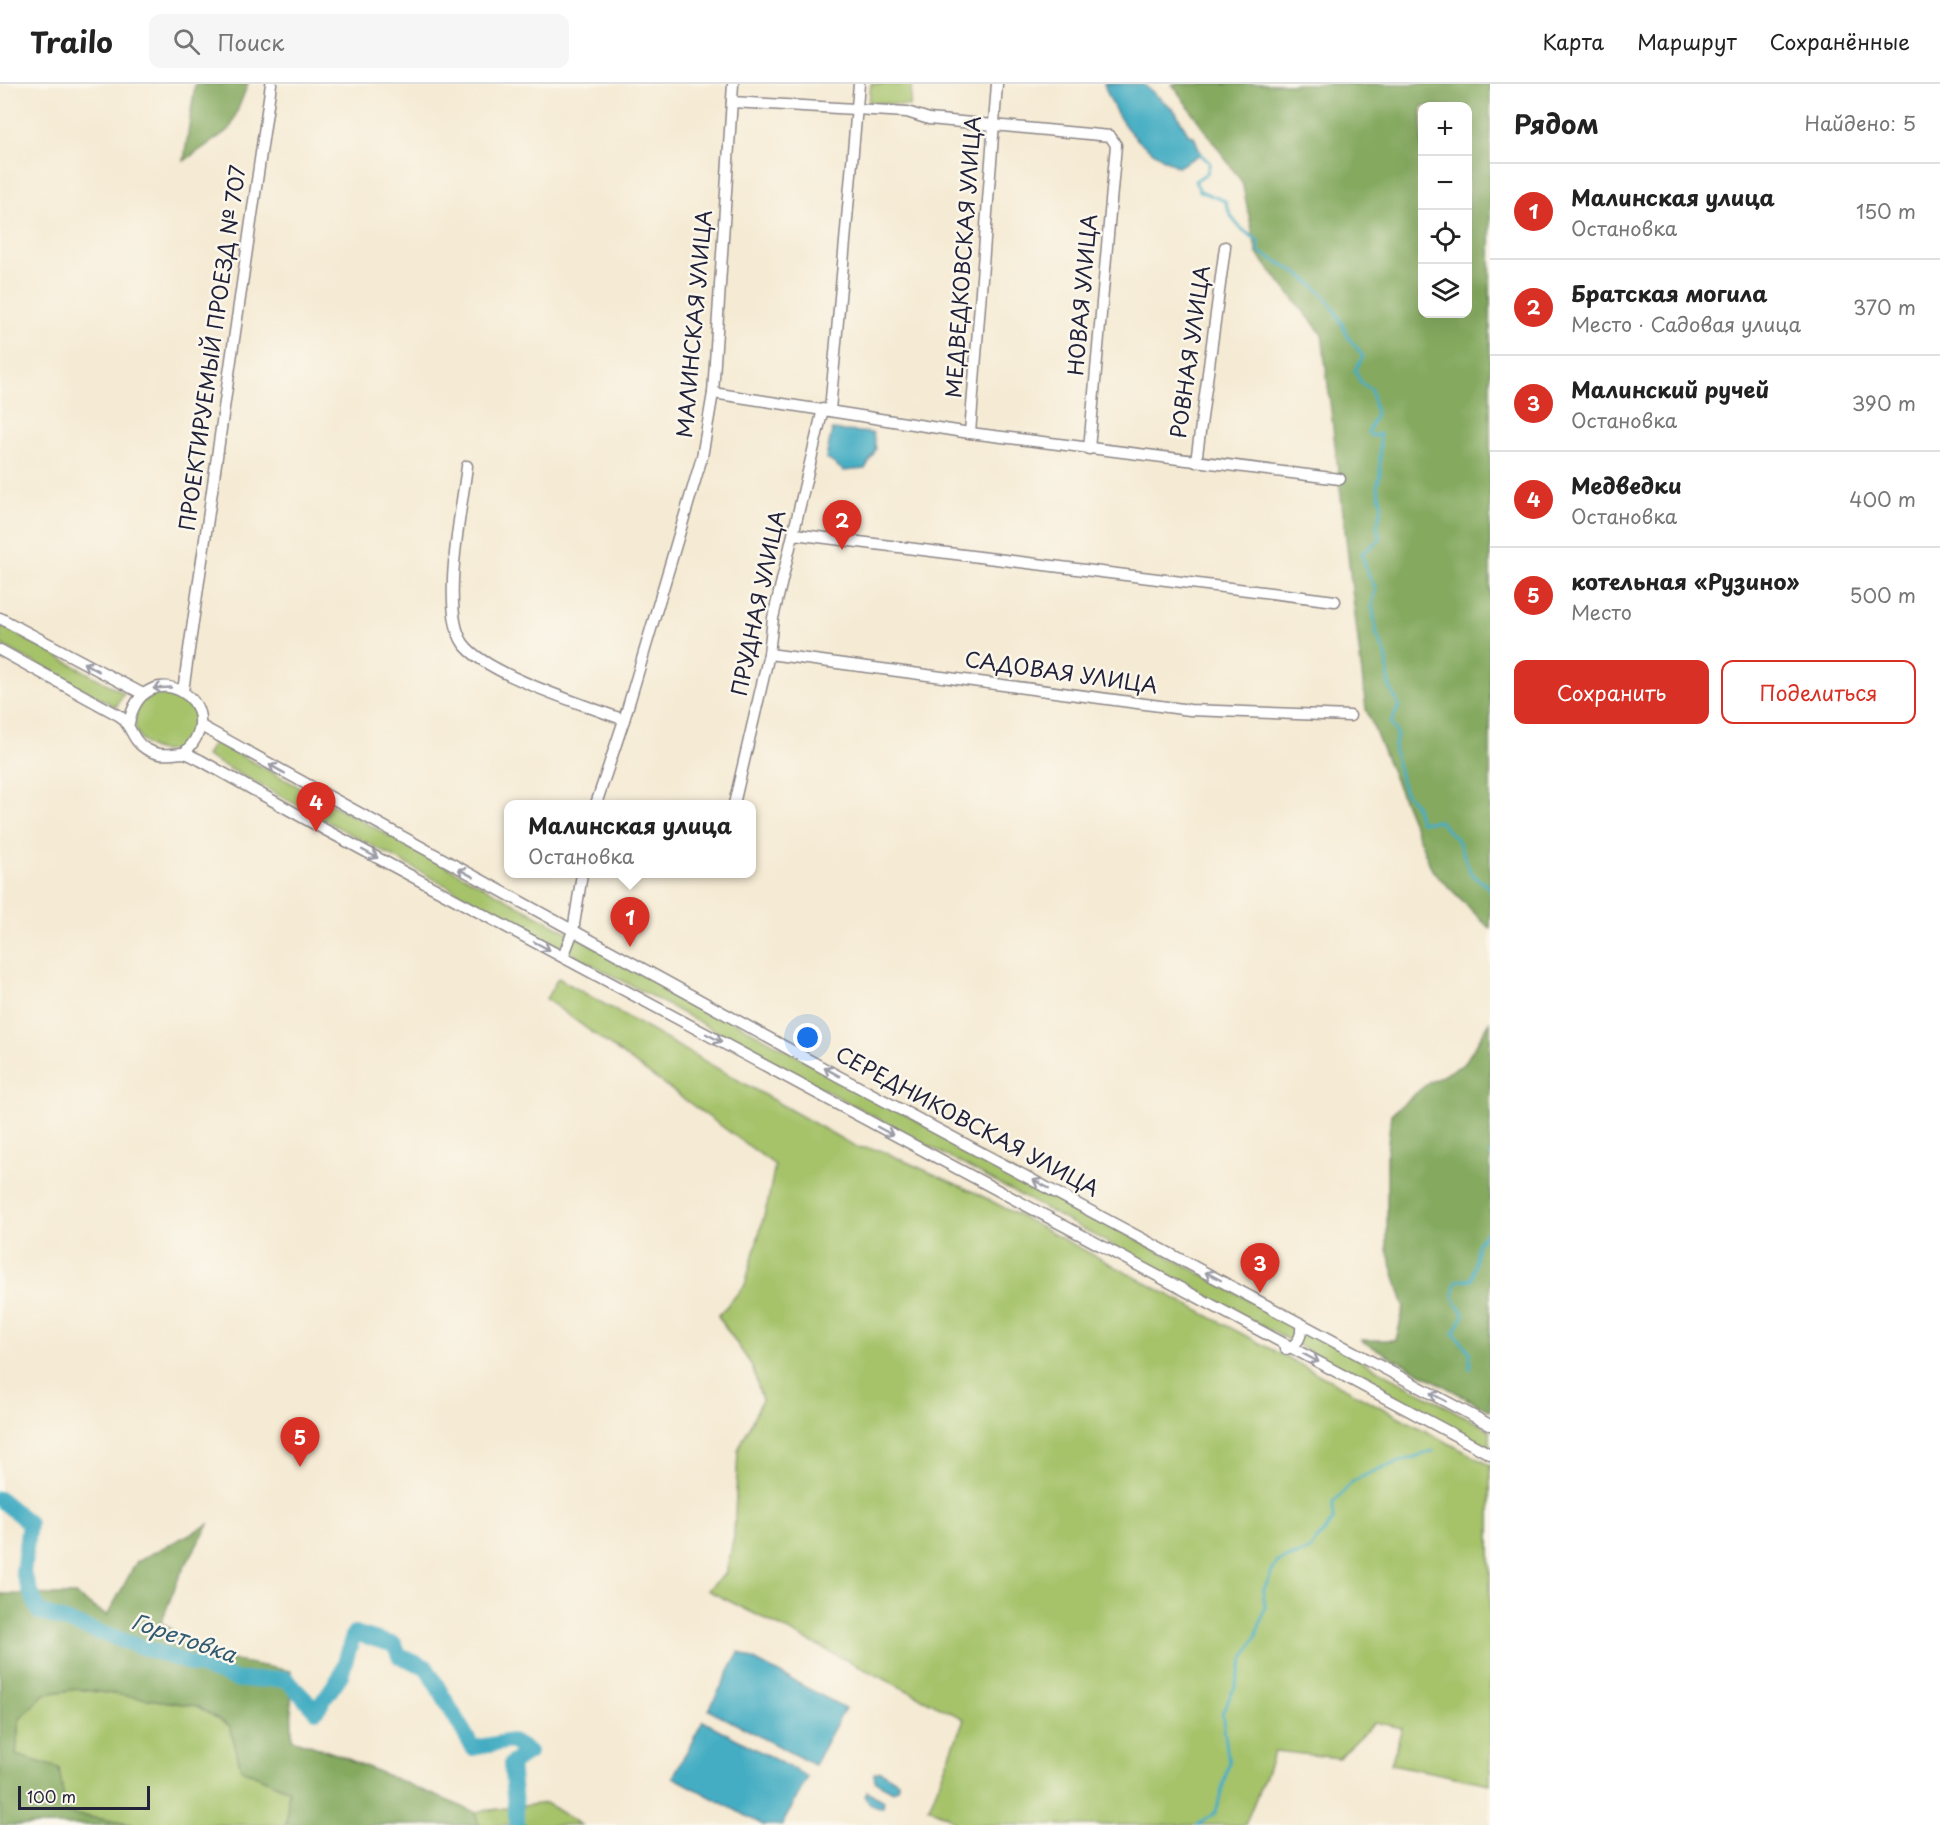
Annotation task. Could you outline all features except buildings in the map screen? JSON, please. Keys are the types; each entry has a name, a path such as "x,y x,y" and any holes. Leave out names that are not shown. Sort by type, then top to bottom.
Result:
{"street":[{"name":"ПРОЕКТИРУЕМЫЙ ПРОЕЗД № 707","path":"183,691 271,84"},
{"name":"МАЛИНСКАЯ УЛИЦА","path":"597,800 624,720 702,457 713,393 733,84"},
{"name":"ПРУДНАЯ УЛИЦА","path":"735,800 769,654 773,618 826,409 859,84"},
{"name":"МЕДВЕДКОВСКАЯ УЛИЦА","path":"970,433 997,84"},
{"path":"732,102 907,112 929,119 994,125"},
{"name":"НОВАЯ УЛИЦА","path":"994,125 1110,136 1116,145 1089,449"},
{"name":"РОВНАЯ УЛИЦА","path":"1196,462 1225,246"},
{"path":"713,393 970,433 1340,479"},
{"path":"467,466 454,563 454,624 462,642 474,656 510,675 624,720"},
{"path":"794,534 1335,601"},
{"path":"0,618 143,694"},
{"path":"0,650 129,723"},
{"name":"САДОВАЯ УЛИЦА","path":"769,654 1190,710 1350,716"},
{"path":"159,687 183,691 195,703 201,726 193,744 184,752 167,756 144,748 134,737 129,723 133,705 143,694 159,687"},
{"name":"СЕРЕДНИКОВСКАЯ УЛИЦА","path":"201,726 573,931 1490,1425"},
{"path":"184,752 1490,1454"},
{"path":"563,957 573,931 581,878"},
{"path":"1290,1348 1301,1336 1301,1324"}],"green space":[{"path":"195,84 248,84 230,129 184,161"},
{"path":"871,84 912,84 910,106 869,102"},
{"path":"1172,84 1490,84 1490,929 1432,870 1366,709 1322,334 1257,254 1242,182"},
{"path":"0,625 124,693 116,707 0,644"},
{"path":"159,691 171,691 182,696 190,704 195,721 193,733 182,746 171,751 159,751 148,746 140,738 135,727 135,715 140,704 148,696"},
{"path":"214,741 1490,1430 1490,1449 206,756"},
{"path":"558,978 856,1147 880,1150 978,1194 1490,1465 1490,1784 1391,1764 1402,1728 1375,1722 1339,1758 1275,1751 1245,1825 956,1825 947,1816 929,1808 964,1719 707,1590 726,1573 734,1537 738,1450 762,1400 752,1366 718,1316 745,1285 768,1201 775,1165 546,999"},
{"path":"1490,1022 1490,1411 1360,1340 1396,1340 1404,1307 1387,1250 1387,1152 1391,1114 1427,1084 1464,1064"},
{"path":"209,1524 179,1577 161,1623 216,1657 291,1671 292,1739 336,1754 475,1812 479,1825 286,1825 289,1790 241,1769 230,1726 197,1706 78,1689 44,1694 19,1720 16,1755 59,1768 66,1813 135,1825 0,1825 0,1594 75,1595 107,1616 137,1561"},
{"path":"78,1689 197,1706 230,1726 241,1769 289,1790 286,1825 135,1825 65,1813 16,1755 19,1720 44,1694"},
{"path":"546,1803 581,1825 479,1825 475,1812"}],"water":[{"path":"1104,84 1143,84 1175,111 1189,135 1194,136 1201,154 1178,167 1152,151 1123,124"},
{"path":"832,430 873,433 876,449 865,469 844,471 826,458"},
{"path":"739,1652 845,1708 814,1765 709,1710"},
{"path":"703,1721 808,1777 782,1825 763,1825 673,1777"},
{"path":"880,1771 898,1782 898,1788 893,1791 875,1781 874,1773"},
{"path":"867,1791 884,1801 883,1808 870,1804 865,1796"}],"waterway":[{"path":"1199,153 1210,163 1207,173 1195,181 1200,191 1225,201 1237,224 1258,240 1259,252 1301,276 1322,294 1340,319 1348,338 1363,357 1355,370 1361,383 1371,389 1376,414 1368,433 1372,436 1380,434 1380,475 1377,486 1382,506 1377,526 1380,540 1362,553 1367,572 1376,589 1372,604 1377,635 1387,658 1389,685 1399,706 1391,723 1397,734 1394,751 1404,791 1415,804 1420,822 1439,821 1458,841 1471,873 1490,889"},
{"path":"1470,1369 1470,1352 1454,1333 1464,1315 1453,1297 1456,1281 1472,1279 1478,1242 1490,1228"},
{"path":"1198,1825 1216,1812 1229,1763 1222,1713 1236,1685 1244,1658 1256,1637 1265,1607 1263,1591 1277,1562 1308,1551 1333,1521 1333,1503 1353,1481 1381,1468 1433,1451"},
{"name":"Горетовка","path":"0,1499 29,1523 23,1573 39,1612 239,1680 286,1679 316,1711 341,1675 354,1633 395,1645 399,1656 426,1667 473,1748 511,1741 529,1752 511,1764 517,1825"}],"place":[{"name":"Братская могила","path":"842,550"},
{"name":"Медведки","path":"316,832"},
{"name":"Малинская улица","path":"630,947"},
{"name":"Малинский ручей","path":"1260,1293"},
{"name":"котельная «Рузино»","path":"300,1467"}]}
